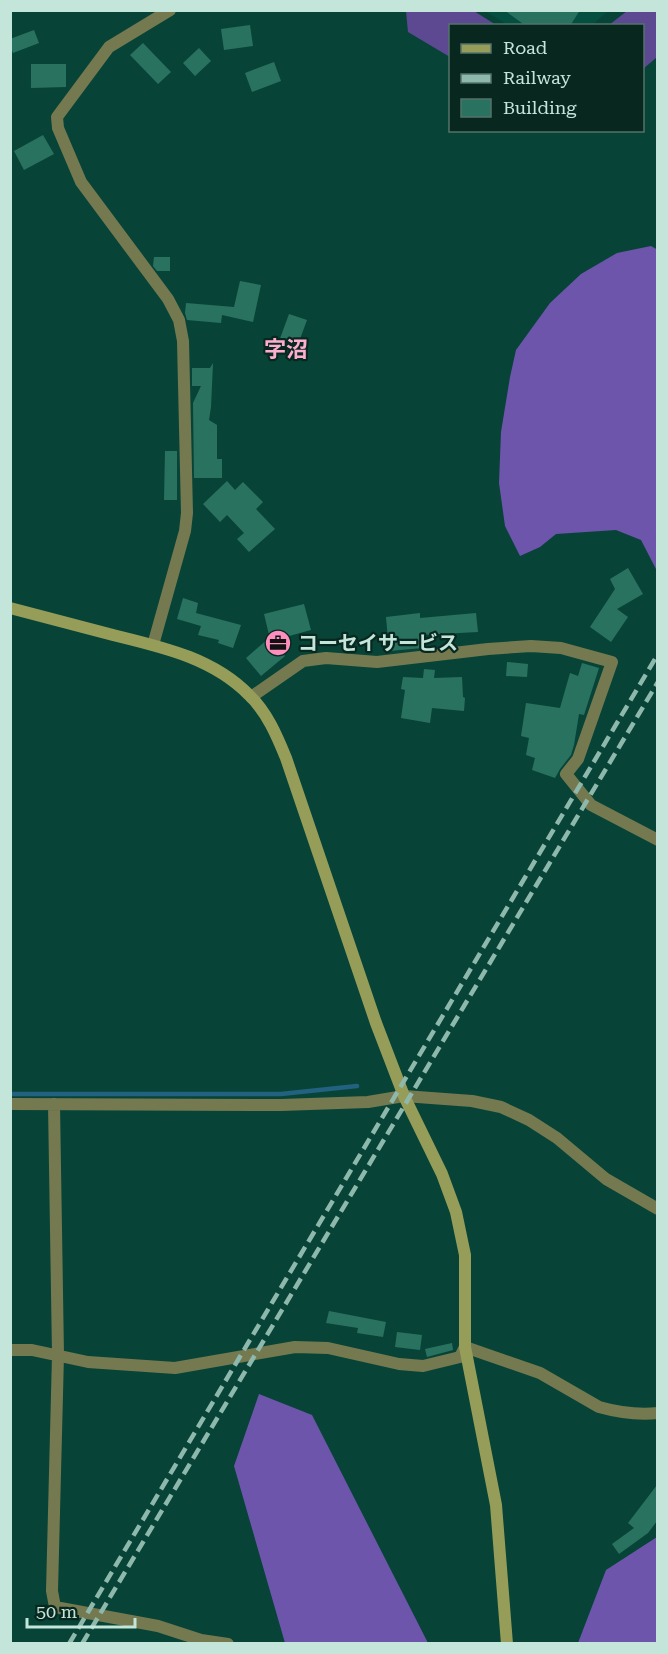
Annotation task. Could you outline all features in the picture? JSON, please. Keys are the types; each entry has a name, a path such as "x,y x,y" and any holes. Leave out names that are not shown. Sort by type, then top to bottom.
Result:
{"street":[{"path":"153,645 186,522 183,341 179,320 168,299 81,182 58,128 57,117 109,47 170,10"},
{"path":"10,608 153,645 211,666 234,680 251,697 277,736 375,1023 404,1096 442,1174 456,1212 465,1255 465,1347 496,1505 507,1644"},
{"path":"251,697 303,662 326,658 377,662 531,646 561,648 612,662 578,759 566,774 591,805 657,840"},
{"path":"10,1104 281,1105 368,1102 404,1096 472,1101 501,1107 528,1120 547,1132 606,1179 657,1209"},
{"path":"54,1104 58,1355 52,1591 55,1607 158,1626 201,1640 228,1644"},
{"path":"10,1350 32,1350 88,1362 175,1368 295,1347 328,1348 399,1364 423,1366 460,1357 465,1347"},
{"path":"465,1347 540,1373 599,1407 608,1410 657,1413"}],"shaded area":[{"path":"406,11 474,11 494,24 449,24 449,56 408,32"},
{"path":"485,11 608,11 593,24 506,24"},
{"path":"627,11 657,11 657,57 644,68 644,24 610,24"},
{"path":"651,246 658,250 657,571 641,540 616,530 556,534 540,547 520,556 505,526 499,483 501,432 516,350 550,303 581,274 617,253"},
{"path":"259,1394 312,1415 428,1643 285,1643 234,1466"},
{"path":"657,1537 657,1643 578,1643 606,1570"}],"building":[{"path":"504,10 580,10 571,24 523,24"},
{"path":"250,25 253,46 224,50 221,29"},
{"path":"34,30 39,43 13,53 10,39"},
{"path":"143,43 171,72 158,84 130,55"},
{"path":"199,48 211,61 195,76 183,63"},
{"path":"274,62 281,81 252,92 245,73"},
{"path":"31,64 66,64 66,87 31,88"},
{"path":"43,135 54,154 24,170 14,151"},
{"path":"154,257 170,257 170,271 157,271 153,266"},
{"path":"240,281 261,285 253,322 222,315 221,323 187,320 186,303 234,307"},
{"path":"289,314 307,320 296,350 278,344"},
{"path":"213,363 209,420 217,425 217,459 222,459 222,478 194,478 193,403 201,386 192,386 192,368 210,368"},
{"path":"165,451 177,451 177,500 164,500"},
{"path":"227,481 235,490 243,482 263,502 256,509 275,529 249,552 237,539 244,533 227,515 220,522 203,504"},
{"path":"628,568 643,594 617,609 628,617 611,642 590,627 615,589 610,579"},
{"path":"183,598 198,603 196,613 241,625 233,648 218,643 219,640 198,635 201,626 177,619"},
{"path":"304,604 311,630 271,641 285,656 261,676 246,658 270,639 264,614"},
{"path":"420,613 420,618 476,613 478,632 422,635 423,648 389,651 386,617"},
{"path":"507,662 528,664 527,677 506,676"},
{"path":"582,663 599,668 584,715 579,714 571,755 555,778 532,770 535,758 526,755 529,738 521,736 526,703 560,708 570,673 578,676"},
{"path":"424,669 435,670 434,678 462,677 464,711 432,708 430,723 401,718 405,690 401,689 403,677 423,678"},
{"path":"329,1311 386,1322 383,1337 357,1333 358,1328 326,1323"},
{"path":"397,1332 422,1335 420,1350 395,1347"},
{"path":"452,1343 453,1350 427,1357 425,1349"},
{"path":"657,1485 657,1521 648,1533 619,1554 612,1544 634,1528 628,1523"}],"waterway":[{"path":"10,1094 281,1094 357,1086"}],"railway":[{"path":"69,1644 658,654"},
{"path":"82,1644 658,682"}],"place":[{"name":"コーセイサービス","path":"278,643"}],"district":[{"name":"字沼","path":"286,349"}]}
